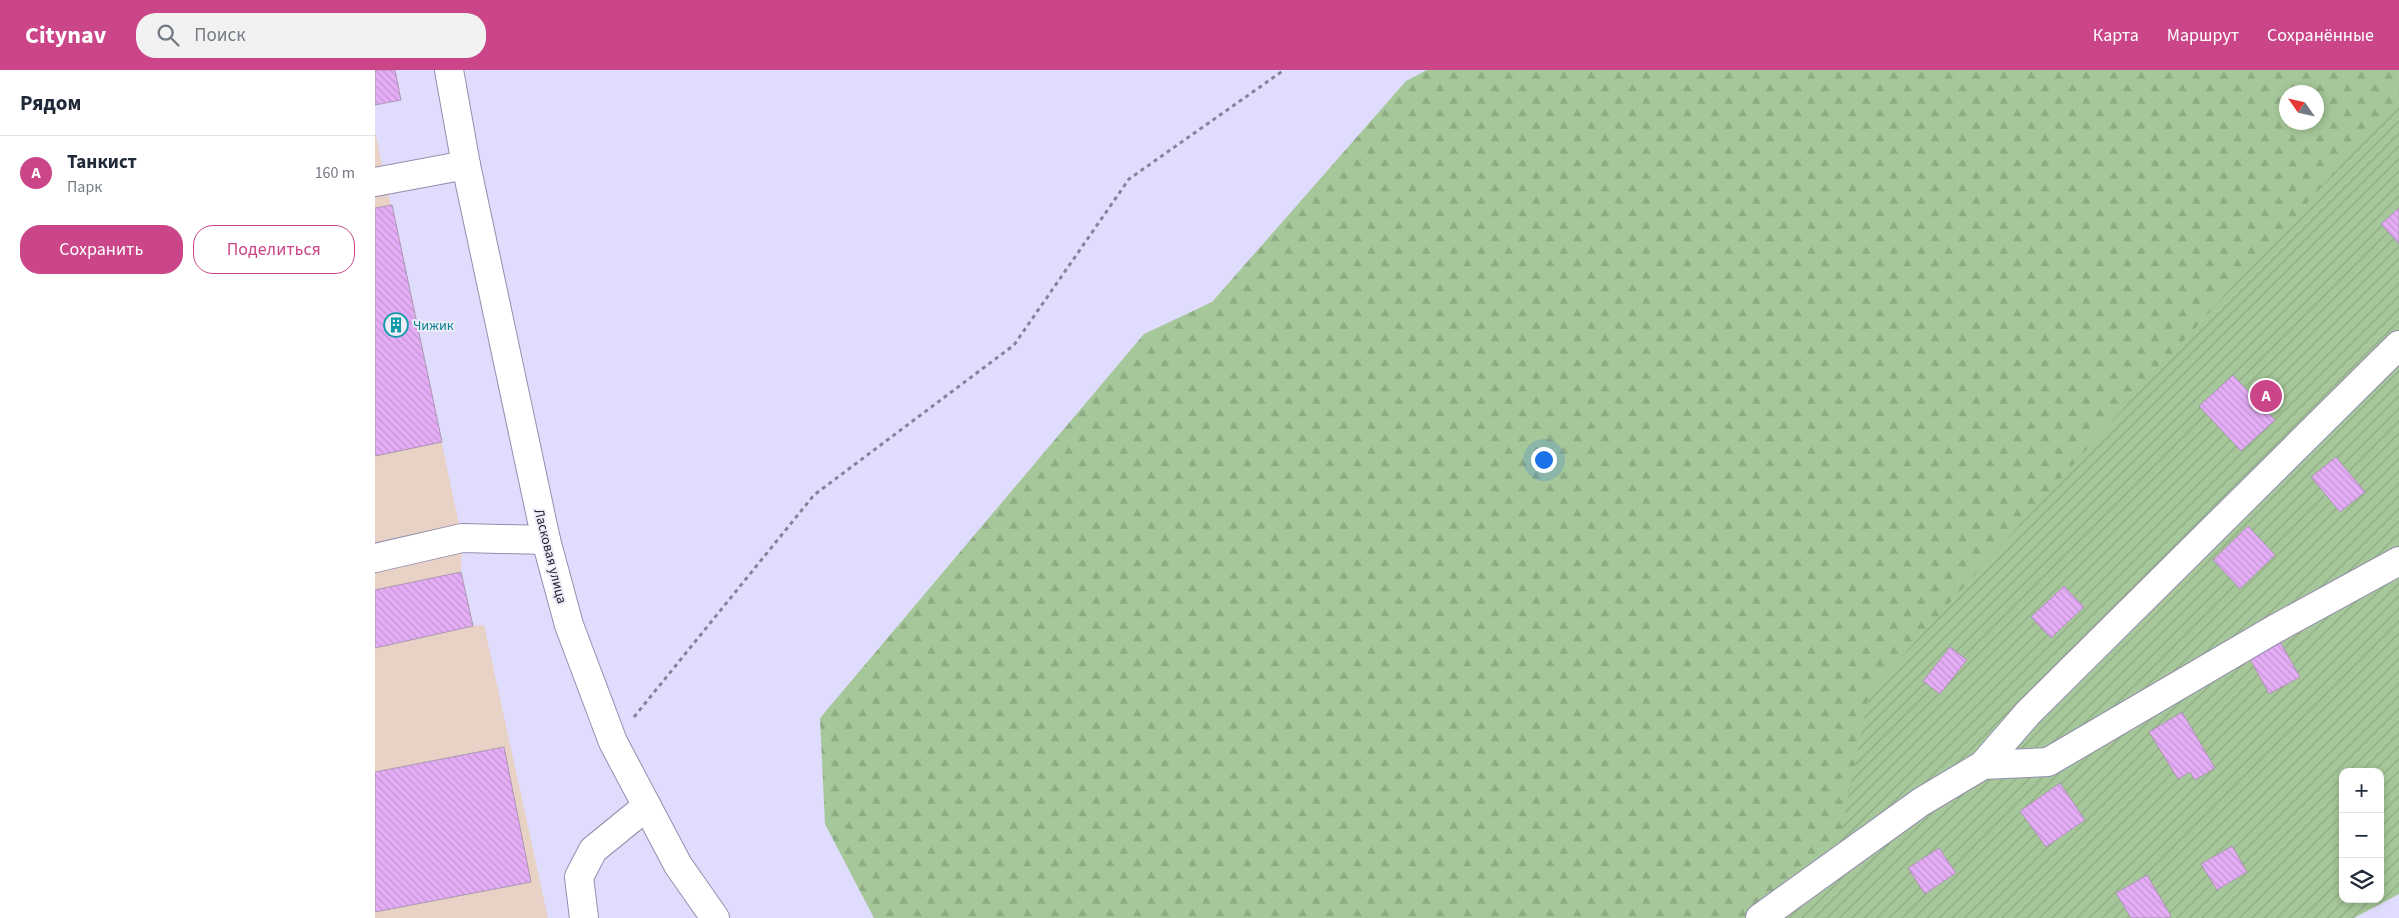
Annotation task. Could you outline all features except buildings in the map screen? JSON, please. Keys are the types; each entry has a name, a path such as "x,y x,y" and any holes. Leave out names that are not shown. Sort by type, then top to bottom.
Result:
{"street":[{"name":"Ласковая улица","path":"449,70 466,165 546,540 569,625 613,742 678,865 715,918"},
{"path":"375,182 466,165"},
{"path":"1760,918 1921,802 1983,765 2028,713 2399,345"},
{"path":"375,558 461,538 546,540"},
{"path":"1983,765 2048,762 2273,630 2399,561"},
{"path":"584,918 579,877 593,850 647,806"}],"path":[{"path":"613,742 814,495 1014,345 1129,179 1283,70"}],"shaded area":[{"path":"375,131 462,538 461,572 473,626 484,625 548,918 375,918"}],"green space":[{"path":"1427,70 2399,70 2399,100 1832,878 1781,918 874,918 825,824 820,718 1144,334 1212,302 1406,81"},
{"path":"2399,100 2399,894 2384,902 2384,768 2339,768 2339,903 2382,903 2354,918 1781,918 1832,878 1869,693"}],"place":[{"name":"Чижик","path":"396,325"},
{"name":"Танкист","path":"2266,396"}]}
